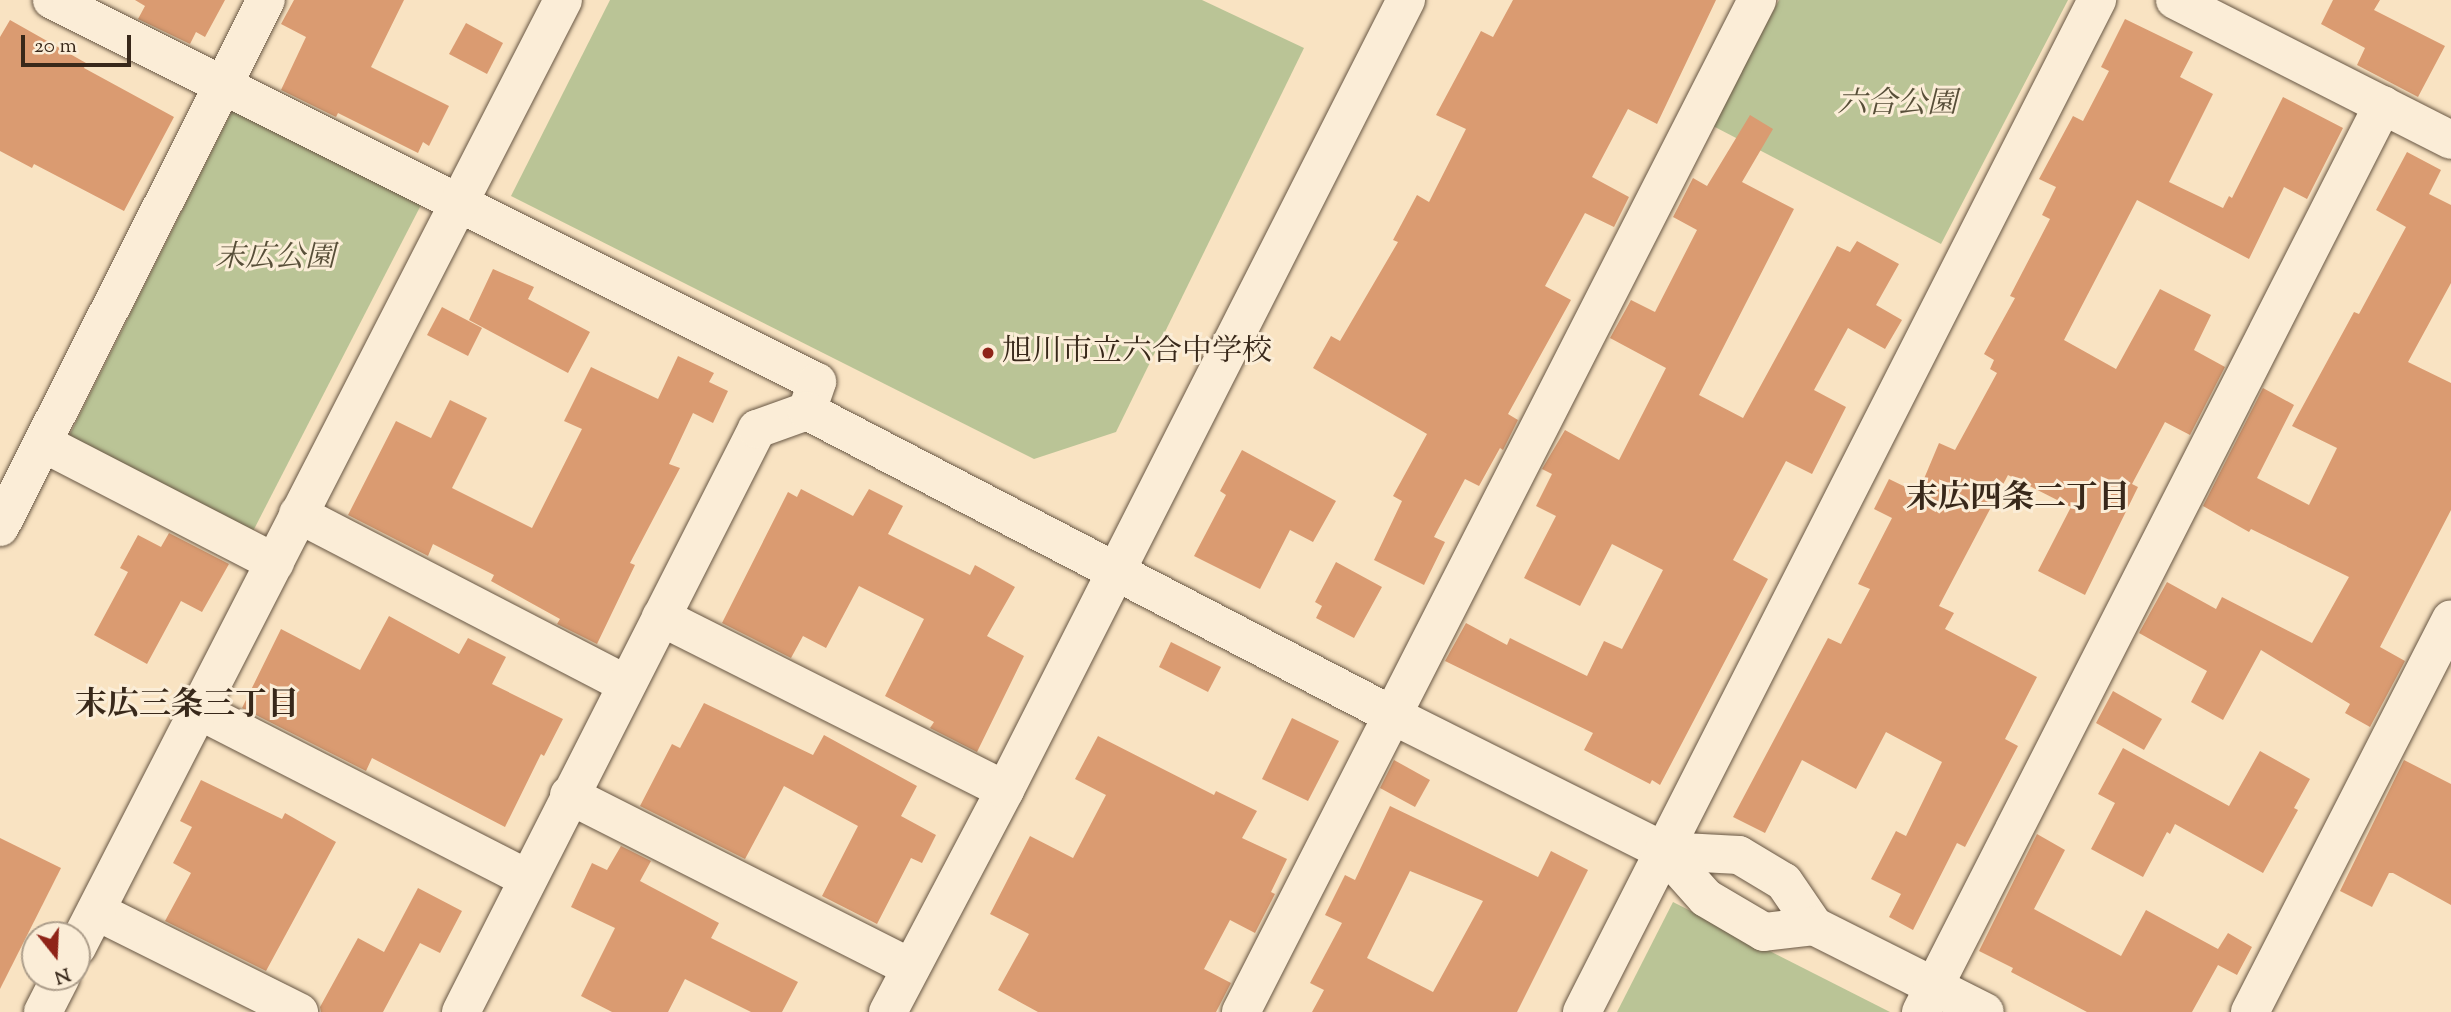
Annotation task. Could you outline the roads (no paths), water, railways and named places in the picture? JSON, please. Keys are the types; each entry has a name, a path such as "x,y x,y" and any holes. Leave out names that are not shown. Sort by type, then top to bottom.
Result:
{"street":[{"path":"52,0 460,201 817,383 807,411"},
{"path":"0,527 266,0"},
{"path":"91,921 563,0"},
{"path":"888,1012 1005,790 1406,0"},
{"path":"1241,1012 1758,0"},
{"path":"1583,1012 2097,0"},
{"path":"2175,0 2451,140"},
{"path":"1928,999 2383,105"},
{"path":"461,1012 757,429 807,411 1394,716 1664,851 1706,898 1764,932 1814,926"},
{"path":"43,443 275,563"},
{"path":"299,514 626,684"},
{"path":"661,617 1005,790"},
{"path":"2250,1012 2451,620"},
{"path":"200,711 527,878"},
{"path":"569,795 911,968"},
{"path":"1664,851 1740,855 1784,883 1814,926 1928,999 1985,1012"},
{"path":"96,911 299,1012"},
{"path":"43,1012 54,991"}],"place":[{"name":"旭川市立六合中学校","path":"988,353"}],"district":[{"name":"末広四条二丁目","path":"2018,499"},
{"name":"末広三条三丁目","path":"187,706"}],"park label":[{"name":"六合公園","path":"1897,105"},
{"name":"末広公園","path":"275,259"}]}
